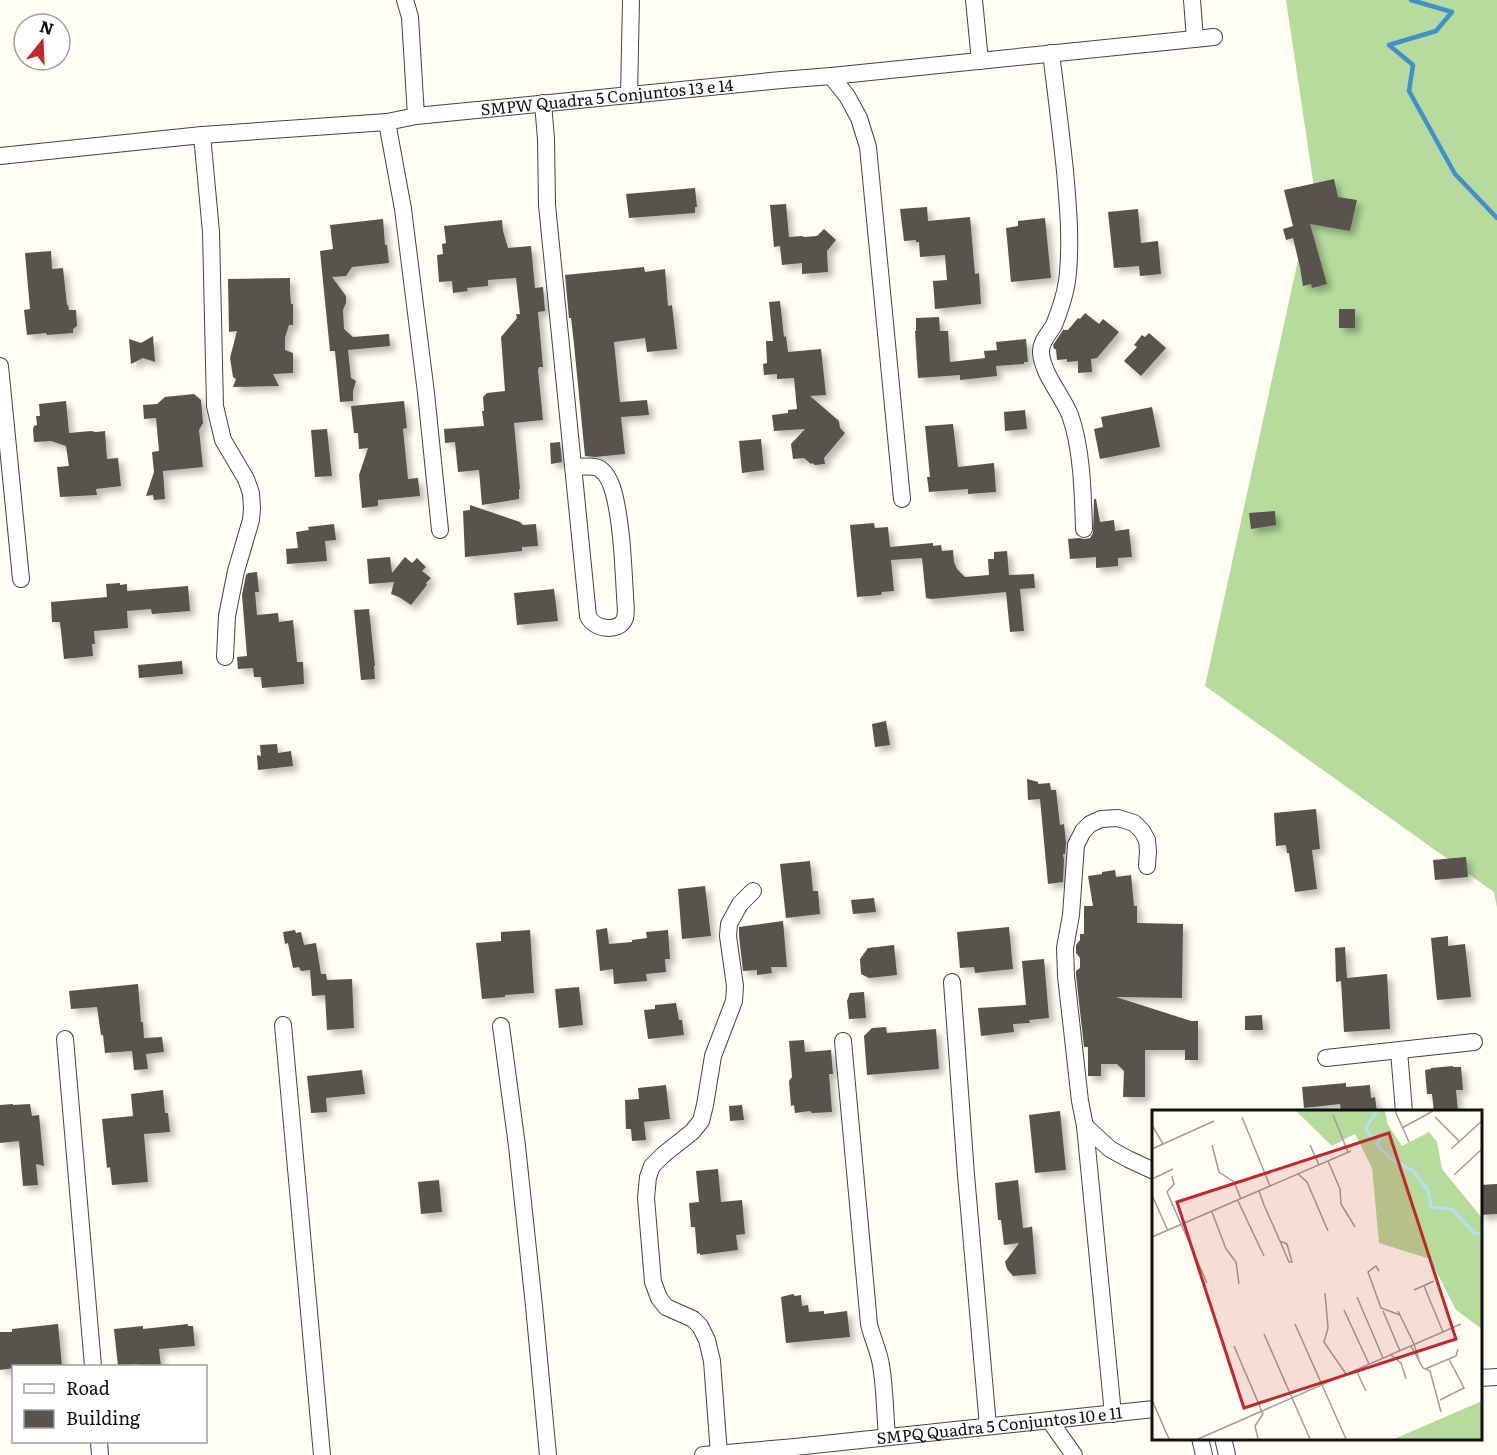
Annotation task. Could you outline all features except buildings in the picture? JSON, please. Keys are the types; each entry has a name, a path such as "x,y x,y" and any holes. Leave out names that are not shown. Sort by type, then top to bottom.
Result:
{"street":[{"path":"405,0 410,17 416,116"},
{"path":"629,95 631,0"},
{"path":"974,0 980,61"},
{"path":"1192,0 1195,39"},
{"name":"SMPW Quadra 5 Conjuntos 13 e 14","path":"0,156 202,135 387,122 416,116 543,103 1214,38"},
{"path":"1051,53 1069,209 1069,259 1068,276 1063,295 1054,324 1042,343 1041,353 1043,363 1070,414 1074,430 1081,472 1084,529"},
{"path":"831,76 847,96 859,118 868,147 902,499"},
{"path":"543,103 547,205 573,467 588,616 597,626 609,628 620,625 626,615 618,517 614,496 607,476 600,469 573,467"},
{"path":"387,122 407,244 440,530"},
{"path":"202,135 211,232 215,406 223,440 246,479 251,494 252,509 227,616 225,657"},
{"path":"0,366 21,579"},
{"path":"1113,1414 1085,1126 1080,1101 1066,976 1065,948 1073,904 1076,845 1083,831 1090,824 1101,819 1118,818 1134,823 1147,840 1147,866"},
{"path":"711,1454 712,1361 707,1340 700,1326 693,1319 666,1307 659,1298 653,1282 646,1198 648,1177 652,1166 692,1132 701,1120 713,1056 734,1001 735,986 728,936 729,924 740,904 753,891"},
{"path":"952,982 988,1426"},
{"path":"283,1025 322,1455"},
{"path":"501,1026 517,1146 548,1455"},
{"path":"65,1039 93,1365"},
{"path":"843,1041 869,1324 881,1366 887,1437"},
{"path":"1326,1058 1474,1042"},
{"path":"1399,1051 1404,1110"},
{"path":"1085,1126 1110,1149 1152,1170"},
{"path":"1482,1378 1497,1377"},
{"name":"SMPQ Quadra 5 Conjuntos 10 e 11","path":"711,1454 796,1451 887,1437 1152,1409"},
{"path":"1050,1421 1074,1455"},
{"path":"1200,1440 1204,1455"},
{"path":"1223,1440 1227,1455"}],"green space":[{"path":"1286,0 1497,0 1497,908 1494,892 1205,686 1314,187"}],"waterway":[{"path":"1411,0 1452,12 1436,31 1389,45 1413,65 1409,91 1455,174 1497,218"}]}
